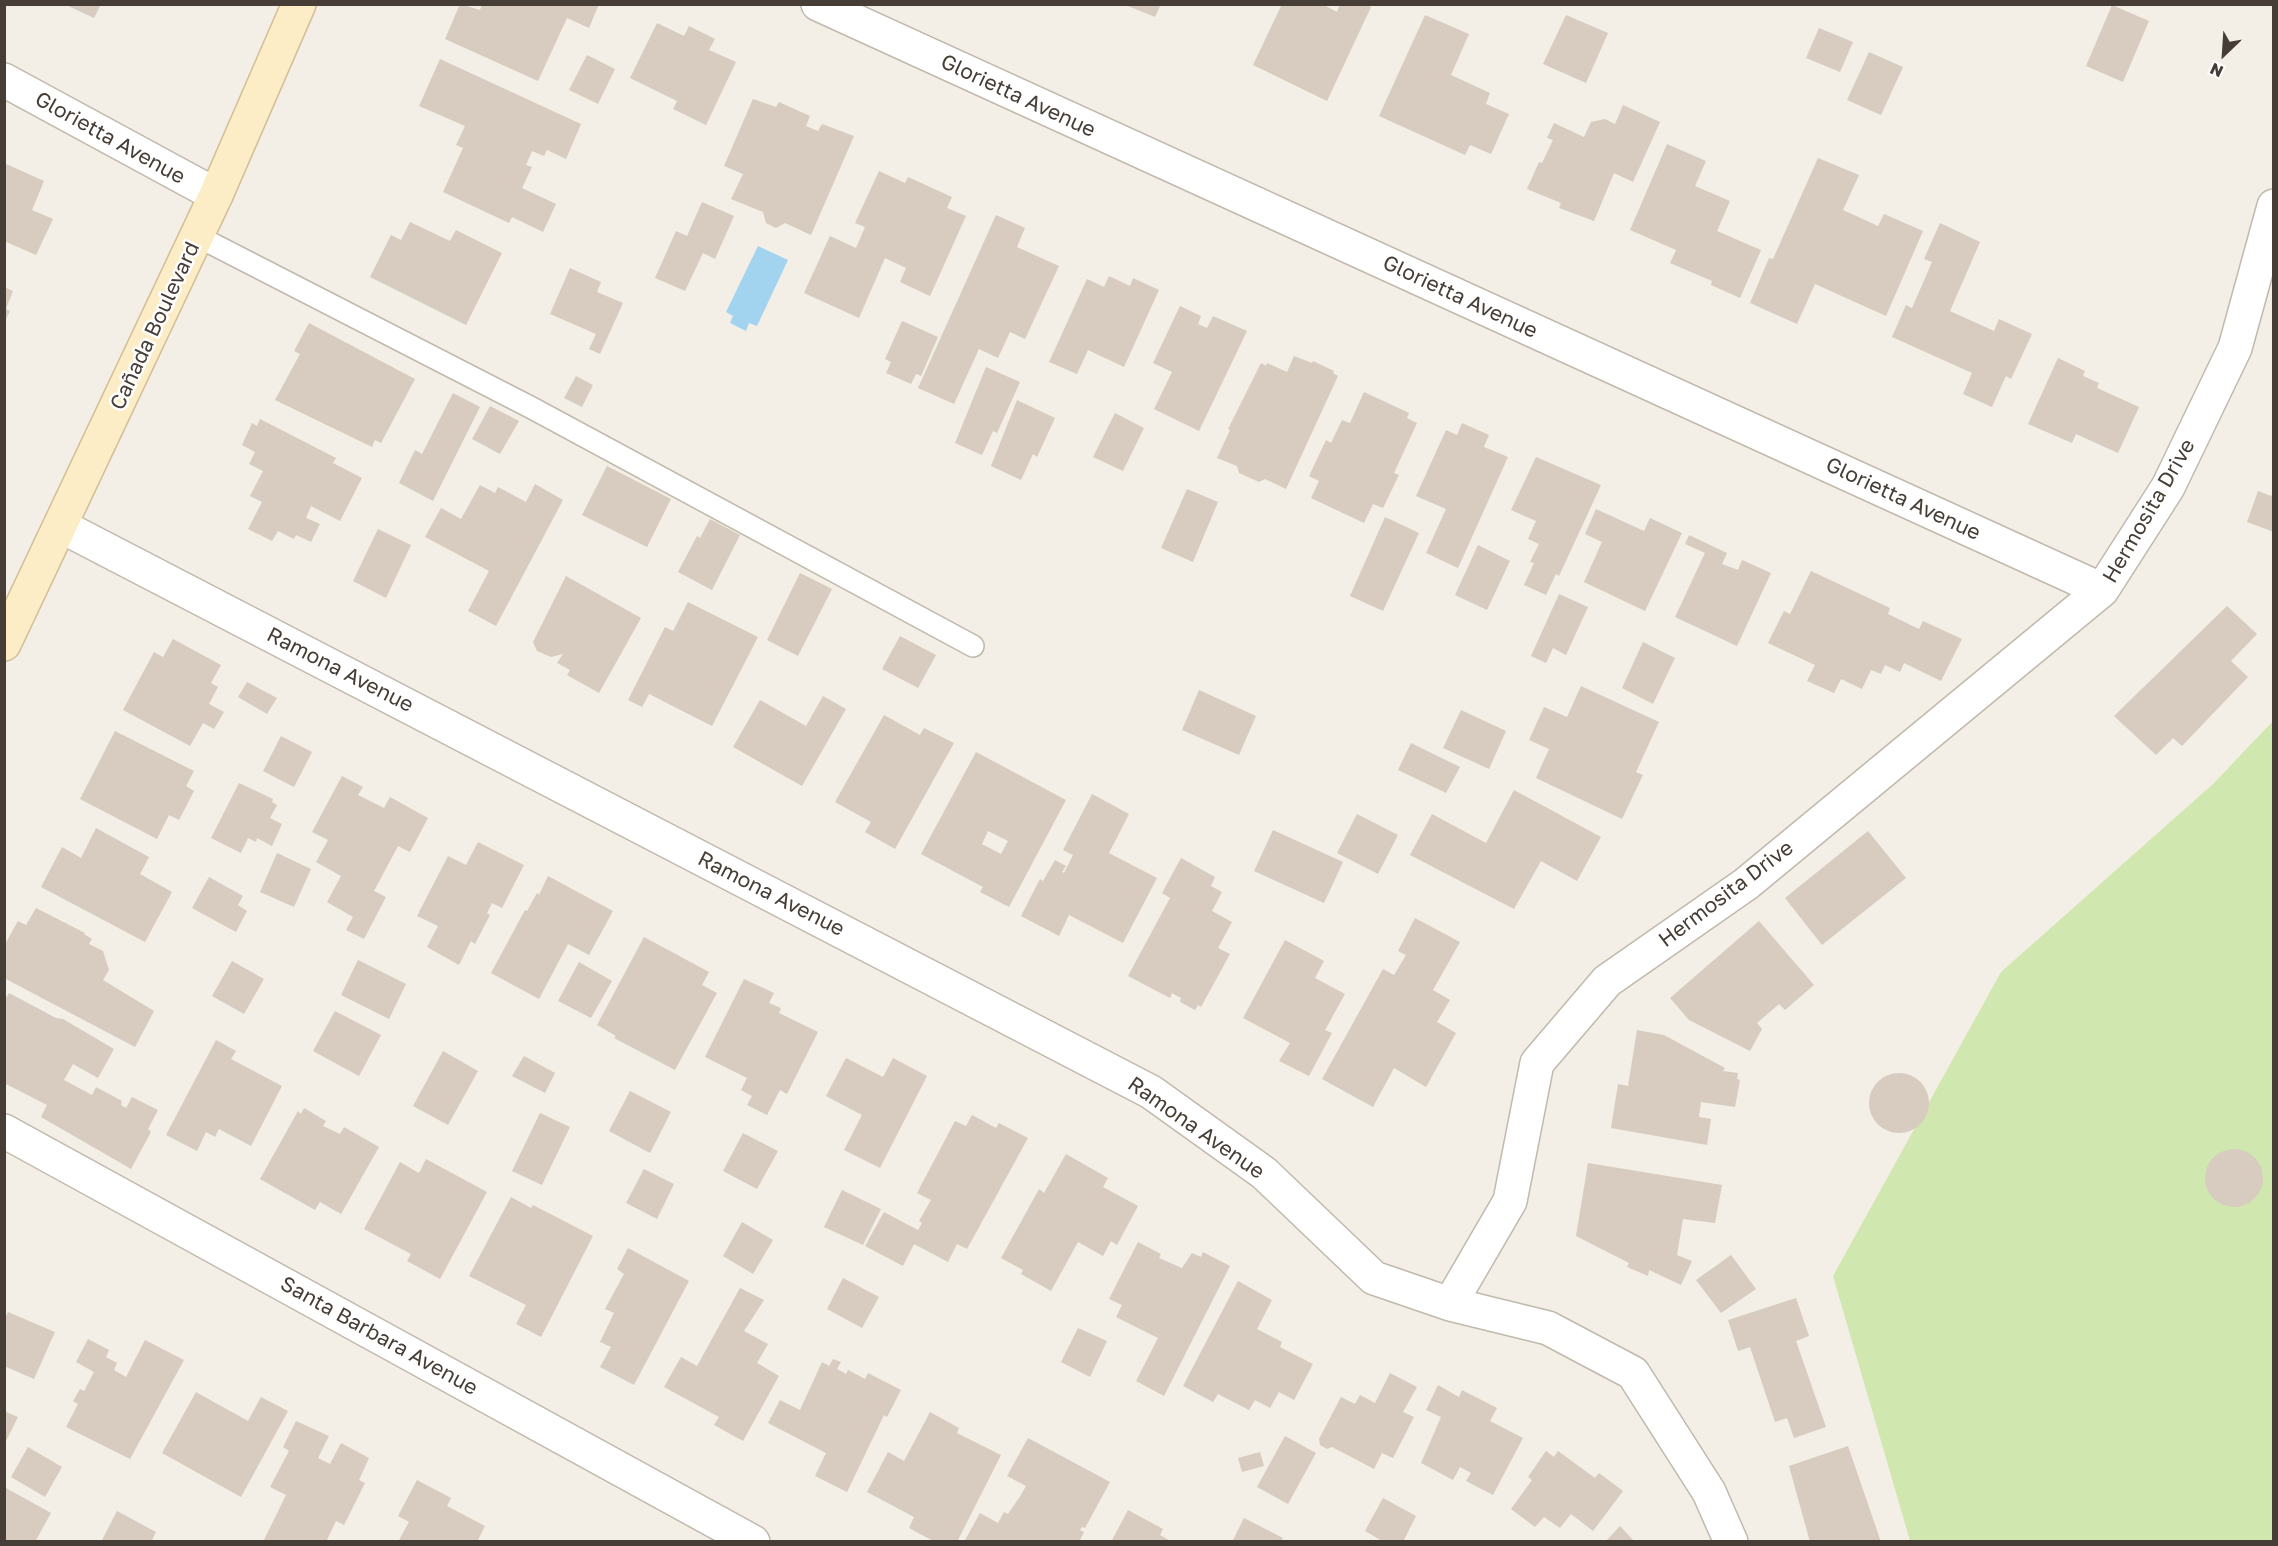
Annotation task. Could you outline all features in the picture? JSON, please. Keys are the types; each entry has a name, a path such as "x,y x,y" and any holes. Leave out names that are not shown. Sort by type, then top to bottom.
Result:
{"main road":[{"name":"Cañada Boulevard","path":"4,644 216,195 299,4"}],"street":[{"name":"Glorietta Avenue","path":"818,4 2102,590"},
{"name":"Glorietta Avenue","path":"4,80 216,195"},
{"name":"Hermosita Drive","path":"1450,1304 1510,1201 1537,1063 1607,981 1746,884 2102,590 2168,487 2235,348 2274,206"},
{"name":"Ramona Avenue","path":"61,526 1151,1092 1264,1173 1374,1278 1450,1304"},
{"name":"Santa Barbara Avenue","path":"4,1131 753,1542"},
{"path":"1450,1304 1548,1328 1633,1373 1709,1492 1731,1542"}],"lane":[{"path":"197,236 542,414 973,646"}],"green space":[{"path":"2273,721 2273,1541 1910,1541 1833,1276 2001,972 2213,784"}],"water":[{"path":"758,246 788,260 757,326 749,323 746,331 730,323 733,316 726,312"}],"building":[{"path":"64,4 101,4 94,18"},
{"path":"460,4 480,10 482,4 599,4 589,28 567,18 538,81 445,39"},
{"path":"1123,4 1161,4 1155,17"},
{"path":"1282,4 1322,4 1337,12 1340,4 1366,4 1371,7 1327,101 1253,65"},
{"path":"2112,5 2149,21 2123,82 2086,66"},
{"path":"1425,15 1469,34 1451,75 1490,93 1486,104 1509,114 1491,154 1470,145 1465,155 1379,116"},
{"path":"1566,15 1608,33 1586,83 1543,64"},
{"path":"657,23 684,36 689,26 715,39 709,50 736,62 706,125 673,109 677,101 630,78"},
{"path":"1819,28 1853,42 1840,72 1806,58"},
{"path":"1869,52 1903,67 1881,115 1847,100"},
{"path":"587,55 615,69 598,104 569,90"},
{"path":"440,59 581,124 566,159 547,150 544,156 532,151 526,165 532,167 522,188 556,204 543,232 512,217 509,223 443,192 463,148 456,145 465,126 419,106"},
{"path":"753,99 776,107 779,102 810,116 806,126 818,131 822,124 854,136 811,235 785,223 776,228 766,223 763,212 731,199 743,174 724,166"},
{"path":"1623,105 1660,122 1633,182 1614,173 1594,221 1559,208 1561,203 1527,189 1539,162 1542,163 1553,140 1547,138 1554,123 1584,137 1591,122 1605,119 1615,124"},
{"path":"1667,144 1706,161 1695,186 1730,201 1717,231 1761,250 1740,298 1711,285 1712,281 1670,263 1676,250 1630,230"},
{"path":"1818,158 1859,175 1843,210 1878,226 1884,214 1923,231 1886,316 1815,284 1797,324 1750,303 1769,258 1773,259"},
{"path":"4,163 44,181 32,210 53,219 36,255 4,241"},
{"path":"879,171 905,183 908,177 952,197 947,208 966,216 930,296 900,282 906,268 885,258 859,318 804,293 830,236 856,248 865,227 855,223"},
{"path":"702,202 734,216 715,259 703,253 685,291 655,278 676,231 687,236"},
{"path":"996,215 1025,228 1017,247 1059,266 1025,339 1010,332 998,358 979,349 954,404 918,388"},
{"path":"410,222 450,241 456,230 502,253 466,325 370,277 391,235 401,240"},
{"path":"1940,223 1980,242 1950,311 1994,331 1999,319 2032,334 2011,379 2006,376 1992,407 1963,394 1972,373 1892,337 1906,305 1912,308 1932,262 1924,259"},
{"path":"570,268 601,282 597,292 623,303 600,354 589,349 596,334 550,314"},
{"path":"1109,276 1130,286 1133,278 1159,290 1124,367 1088,350 1077,374 1049,362 1087,279 1104,287"},
{"path":"4,287 13,291 6,309 10,311 4,323"},
{"path":"1180,306 1201,316 1198,324 1207,328 1213,316 1247,331 1199,431 1154,409 1172,372 1153,363"},
{"path":"902,321 938,337 921,376 916,374 911,384 886,373 891,362 885,359"},
{"path":"309,323 415,379 381,443 375,440 372,447 275,400 300,354 294,351"},
{"path":"1294,356 1312,363 1313,361 1334,371 1333,373 1338,376 1286,489 1265,479 1259,482 1239,473 1237,466 1217,458 1230,430 1228,429 1261,363 1266,366 1267,363 1287,372"},
{"path":"2058,358 2085,371 2083,376 2099,383 2097,388 2139,407 2118,453 2076,434 2072,443 2028,424"},
{"path":"986,367 1020,382 997,433 993,431 982,455 955,443"},
{"path":"576,376 593,385 582,407 564,398"},
{"path":"1364,392 1409,413 1407,418 1417,423 1394,473 1399,475 1383,508 1373,504 1364,523 1311,498 1319,481 1309,476 1326,440 1331,443 1342,420 1350,423"},
{"path":"453,393 480,407 433,501 399,483 415,450 422,454"},
{"path":"1017,400 1055,418 1037,457 1033,454 1021,480 991,466"},
{"path":"490,406 519,421 500,454 472,439"},
{"path":"1115,413 1144,428 1123,471 1093,457"},
{"path":"260,419 336,458 333,463 362,478 340,521 311,506 306,518 320,524 311,542 296,535 294,539 278,531 272,541 248,529 262,502 250,496 263,471 249,464 255,452 242,445 252,423 257,426"},
{"path":"1462,423 1489,435 1484,447 1508,457 1458,568 1426,553 1446,509 1416,496 1446,430 1457,435"},
{"path":"1536,457 1601,485 1559,576 1556,574 1546,595 1524,585 1534,563 1530,562 1539,544 1528,539 1536,521 1511,510"},
{"path":"607,466 671,499 647,547 582,515"},
{"path":"535,484 563,500 496,626 468,611 489,571 425,537 441,508 461,519 480,485 495,493 498,487 526,502"},
{"path":"1187,489 1218,502 1193,562 1161,548"},
{"path":"2258,491 2271,496 2274,491 2274,532 2247,522"},
{"path":"1596,509 1644,531 1650,518 1682,533 1645,611 1584,582 1602,542 1585,534"},
{"path":"1385,517 1419,533 1383,611 1350,596"},
{"path":"710,519 740,535 712,590 678,572 697,536 700,538"},
{"path":"378,529 411,545 386,598 353,581"},
{"path":"1689,535 1727,553 1722,564 1738,570 1742,560 1771,573 1737,646 1675,617 1705,553 1685,544"},
{"path":"1478,545 1510,561 1487,610 1455,595"},
{"path":"1811,571 1890,608 1888,614 1919,629 1923,621 1962,639 1941,681 1904,663 1900,672 1885,665 1881,674 1871,670 1862,689 1841,679 1834,693 1807,681 1815,665 1768,643 1784,611 1790,614"},
{"path":"800,573 832,589 798,656 767,640"},
{"path":"566,576 641,618 599,693 567,675 570,670 557,663 563,654 551,657 537,651 533,642"},
{"path":"1559,594 1588,607 1566,655 1553,648 1546,663 1531,656"},
{"path":"688,602 758,637 712,726 649,694 642,707 628,700 665,627 673,631"},
{"path":"2227,606 2257,634 2231,661 2248,677 2182,746 2173,738 2156,755 2114,716"},
{"path":"900,636 936,655 918,688 882,669"},
{"path":"173,639 221,665 211,683 218,687 209,704 224,712 214,729 203,723 190,746 123,710 154,652 163,657"},
{"path":"1643,642 1675,658 1653,704 1622,688"},
{"path":"247,682 277,698 267,714 238,697"},
{"path":"1581,686 1659,722 1636,772 1643,775 1622,819 1536,778 1549,749 1529,740 1544,707 1567,717"},
{"path":"1199,690 1256,716 1239,755 1182,730"},
{"path":"823,696 846,709 802,786 733,747 760,700 806,726"},
{"path":"1461,710 1506,731 1489,769 1443,748"},
{"path":"884,715 920,735 924,728 954,743 895,849 865,832 871,822 835,802"},
{"path":"115,731 194,771 186,786 194,791 179,820 169,815 157,839 80,799"},
{"path":"281,736 312,752 294,787 263,771"},
{"path":"1411,743 1460,767 1446,793 1398,770"},
{"path":"976,752 1066,800 1009,907 980,892 983,887 921,854","holes":["988,831 1008,841 1001,854 982,844"]},
{"path":"342,776 363,787 358,795 384,808 390,797 428,818 410,852 398,846 374,891 386,897 364,939 346,930 353,917 327,902 341,876 316,862 328,840 312,832"},
{"path":"239,783 273,799 272,802 277,805 270,818 282,824 272,846 257,838 256,842 248,838 241,853 211,838"},
{"path":"1514,790 1601,837 1577,881 1541,861 1514,909 1410,855 1432,814 1486,843"},
{"path":"1092,794 1129,814 1109,853 1157,878 1123,943 1069,915 1059,936 1021,916 1040,879 1043,881 1055,860 1066,866 1062,872 1064,873 1073,855 1063,850"},
{"path":"1357,814 1398,835 1378,874 1337,853"},
{"path":"96,828 149,857 140,874 172,892 145,942 41,887 62,847 81,858"},
{"path":"1273,830 1343,862 1324,903 1254,871"},
{"path":"1868,831 1906,878 1822,945 1785,898"},
{"path":"478,842 524,865 502,908 492,903 487,913 490,915 475,944 471,941 459,965 427,947 438,926 417,916 448,856 466,865"},
{"path":"277,853 311,869 294,907 260,892"},
{"path":"1181,858 1215,877 1211,886 1222,892 1212,911 1232,922 1218,948 1230,954 1201,1007 1198,1005 1195,1010 1180,1002 1181,998 1172,993 1170,998 1128,976 1170,898 1162,893"},
{"path":"548,876 613,911 589,955 568,944 539,999 491,973 525,910 527,911 537,893 539,895"},
{"path":"209,877 243,896 238,905 247,911 236,932 192,908"},
{"path":"36,908 85,933 92,939 89,944 103,951 109,970 103,980 154,1011 135,1047 4,978 4,946 18,921 26,925"},
{"path":"1415,918 1460,942 1433,990 1450,1000 1437,1022 1456,1033 1426,1087 1394,1068 1373,1107 1322,1079 1383,969 1394,975 1406,955 1398,951"},
{"path":"1759,921 1814,985 1785,1010 1779,1004 1757,1023 1762,1029 1750,1051 1689,1020 1670,998"},
{"path":"644,937 709,972 702,985 717,993 675,1070 614,1038 616,1036 597,1025"},
{"path":"1285,940 1324,961 1315,978 1345,994 1325,1030 1332,1033 1309,1076 1279,1061 1290,1043 1243,1018"},
{"path":"358,960 406,984 389,1019 341,995"},
{"path":"232,961 264,979 244,1014 212,996"},
{"path":"579,962 612,981 591,1018 558,1001"},
{"path":"744,979 774,993 769,1003 781,1008 779,1013 818,1032 787,1094 780,1090 767,1115 747,1105 752,1096 741,1090 747,1078 705,1057"},
{"path":"9,993 56,1018 63,1019 114,1049 98,1078 73,1064 64,1080 92,1095 96,1087 122,1101 121,1105 126,1108 132,1097 158,1110 148,1129 151,1132 131,1169 41,1117 47,1105 4,1083 4,1001"},
{"path":"335,1011 381,1035 359,1076 313,1051"},
{"path":"1637,1030 1664,1035 1725,1068 1723,1071 1738,1073 1737,1079 1740,1080 1735,1107 1701,1102 1699,1117 1711,1119 1707,1145 1611,1128 1618,1084 1628,1086"},
{"path":"216,1040 236,1051 231,1059 282,1086 251,1146 219,1129 215,1137 206,1132 197,1151 166,1135"},
{"path":"443,1051 478,1071 448,1125 413,1106"},
{"path":"524,1056 555,1073 545,1093 512,1076"},
{"path":"846,1058 883,1077 893,1058 927,1076 880,1168 844,1150 862,1115 826,1096"},
{"path":"1899,1073 1920,1082 1929,1103 1920,1124 1899,1133 1878,1124 1869,1103 1878,1082"},
{"path":"630,1091 671,1112 650,1153 609,1131"},
{"path":"304,1108 326,1121 323,1126 340,1134 344,1127 379,1147 341,1214 320,1202 315,1210 260,1179 298,1111 301,1114"},
{"path":"540,1113 570,1127 542,1185 512,1171"},
{"path":"972,1115 996,1128 999,1123 1028,1138 967,1249 957,1244 948,1262 914,1244 903,1266 865,1246 884,1212 918,1230 922,1223 919,1221 931,1200 917,1193 955,1121 966,1126"},
{"path":"743,1133 778,1151 757,1189 723,1171"},
{"path":"2228,1149 2240,1149 2255,1157 2263,1172 2263,1184 2255,1199 2240,1207 2228,1207 2213,1199 2205,1184 2205,1172 2213,1157"},
{"path":"1066,1154 1108,1178 1103,1187 1138,1206 1117,1245 1111,1241 1103,1256 1078,1242 1051,1291 1021,1274 1023,1270 1001,1258 1039,1189 1044,1193"},
{"path":"426,1159 487,1192 440,1279 407,1261 411,1254 364,1229 400,1162 419,1173"},
{"path":"1588,1163 1722,1185 1715,1223 1683,1219 1677,1255 1692,1261 1681,1285 1649,1270 1648,1276 1627,1267 1629,1263 1576,1236"},
{"path":"644,1169 674,1184 657,1219 626,1203"},
{"path":"842,1190 881,1209 863,1245 824,1227"},
{"path":"511,1197 531,1208 533,1205 593,1236 541,1337 516,1324 526,1305 469,1276"},
{"path":"742,1222 773,1240 753,1274 723,1256"},
{"path":"1138,1242 1161,1254 1159,1258 1182,1268 1192,1253 1201,1257 1203,1252 1230,1266 1164,1396 1136,1381 1158,1338 1116,1317 1122,1305 1109,1299"},
{"path":"628,1248 689,1281 634,1385 600,1367 611,1347 600,1342 614,1313 605,1309 624,1274 617,1269"},
{"path":"1731,1255 1756,1289 1721,1313 1696,1280"},
{"path":"843,1278 879,1297 862,1328 827,1309"},
{"path":"1238,1281 1272,1300 1257,1329 1282,1342 1280,1347 1313,1364 1294,1400 1279,1392 1270,1408 1255,1400 1249,1410 1218,1394 1213,1402 1183,1386"},
{"path":"740,1288 764,1300 744,1331 768,1344 757,1363 779,1376 743,1441 714,1425 719,1417 664,1387 681,1357 697,1366"},
{"path":"1796,1298 1809,1336 1796,1341 1826,1427 1794,1438 1787,1418 1775,1422 1750,1347 1738,1351 1728,1320"},
{"path":"8,1312 55,1332 34,1379 4,1366 4,1320"},
{"path":"1078,1328 1107,1341 1090,1377 1061,1362"},
{"path":"88,1339 109,1350 106,1357 117,1363 114,1370 126,1377 145,1340 184,1360 130,1459 66,1427 78,1404 73,1401 80,1389 84,1391 94,1372 76,1362"},
{"path":"833,1359 841,1362 837,1369 846,1374 848,1370 865,1379 868,1373 901,1390 887,1417 884,1415 847,1492 815,1476 826,1453 768,1423 780,1400 800,1410 822,1362 829,1366"},
{"path":"1390,1373 1417,1387 1403,1412 1414,1417 1393,1458 1382,1453 1374,1469 1332,1447 1327,1449 1320,1445 1319,1439 1341,1397 1355,1404 1360,1395 1375,1403"},
{"path":"1438,1385 1459,1397 1462,1390 1497,1408 1490,1421 1523,1438 1493,1495 1466,1481 1471,1473 1460,1467 1453,1480 1421,1463 1441,1417 1426,1410"},
{"path":"196,1392 248,1421 261,1397 288,1411 241,1497 162,1453"},
{"path":"4,1411 18,1417 4,1445"},
{"path":"930,1412 959,1428 957,1433 1001,1455 957,1542 935,1542 909,1528 914,1517 867,1492 888,1452 904,1461"},
{"path":"296,1421 329,1436 318,1458 330,1464 341,1443 369,1458 359,1480 365,1483 344,1525 336,1521 326,1542 263,1542 286,1495 270,1487 289,1451 283,1447"},
{"path":"1285,1436 1316,1453 1288,1504 1257,1487"},
{"path":"1028,1438 1110,1482 1085,1528 1082,1527 1080,1530 1084,1532 1079,1542 964,1542 980,1513 998,1523 1004,1512 1008,1514 1019,1498 1026,1486 1007,1476"},
{"path":"1848,1446 1881,1542 1810,1542 1789,1466"},
{"path":"28,1447 62,1467 45,1497 11,1477"},
{"path":"1546,1451 1554,1457 1558,1451 1595,1478 1599,1473 1623,1491 1593,1531 1571,1514 1560,1528 1544,1517 1535,1527 1511,1509 1532,1480 1528,1477"},
{"path":"1260,1452 1264,1466 1242,1472 1238,1458"},
{"path":"417,1480 451,1498 447,1506 485,1526 477,1542 398,1542 409,1522 398,1516"},
{"path":"6,1488 51,1513 35,1542 4,1542"},
{"path":"1383,1498 1416,1516 1403,1542 1384,1542 1365,1531"},
{"path":"1128,1510 1163,1529 1160,1535 1172,1542 1112,1540"},
{"path":"117,1511 156,1532 151,1542 101,1542"},
{"path":"1244,1518 1283,1538 1281,1542 1232,1542"},
{"path":"1620,1526 1635,1542 1605,1542"}]}
